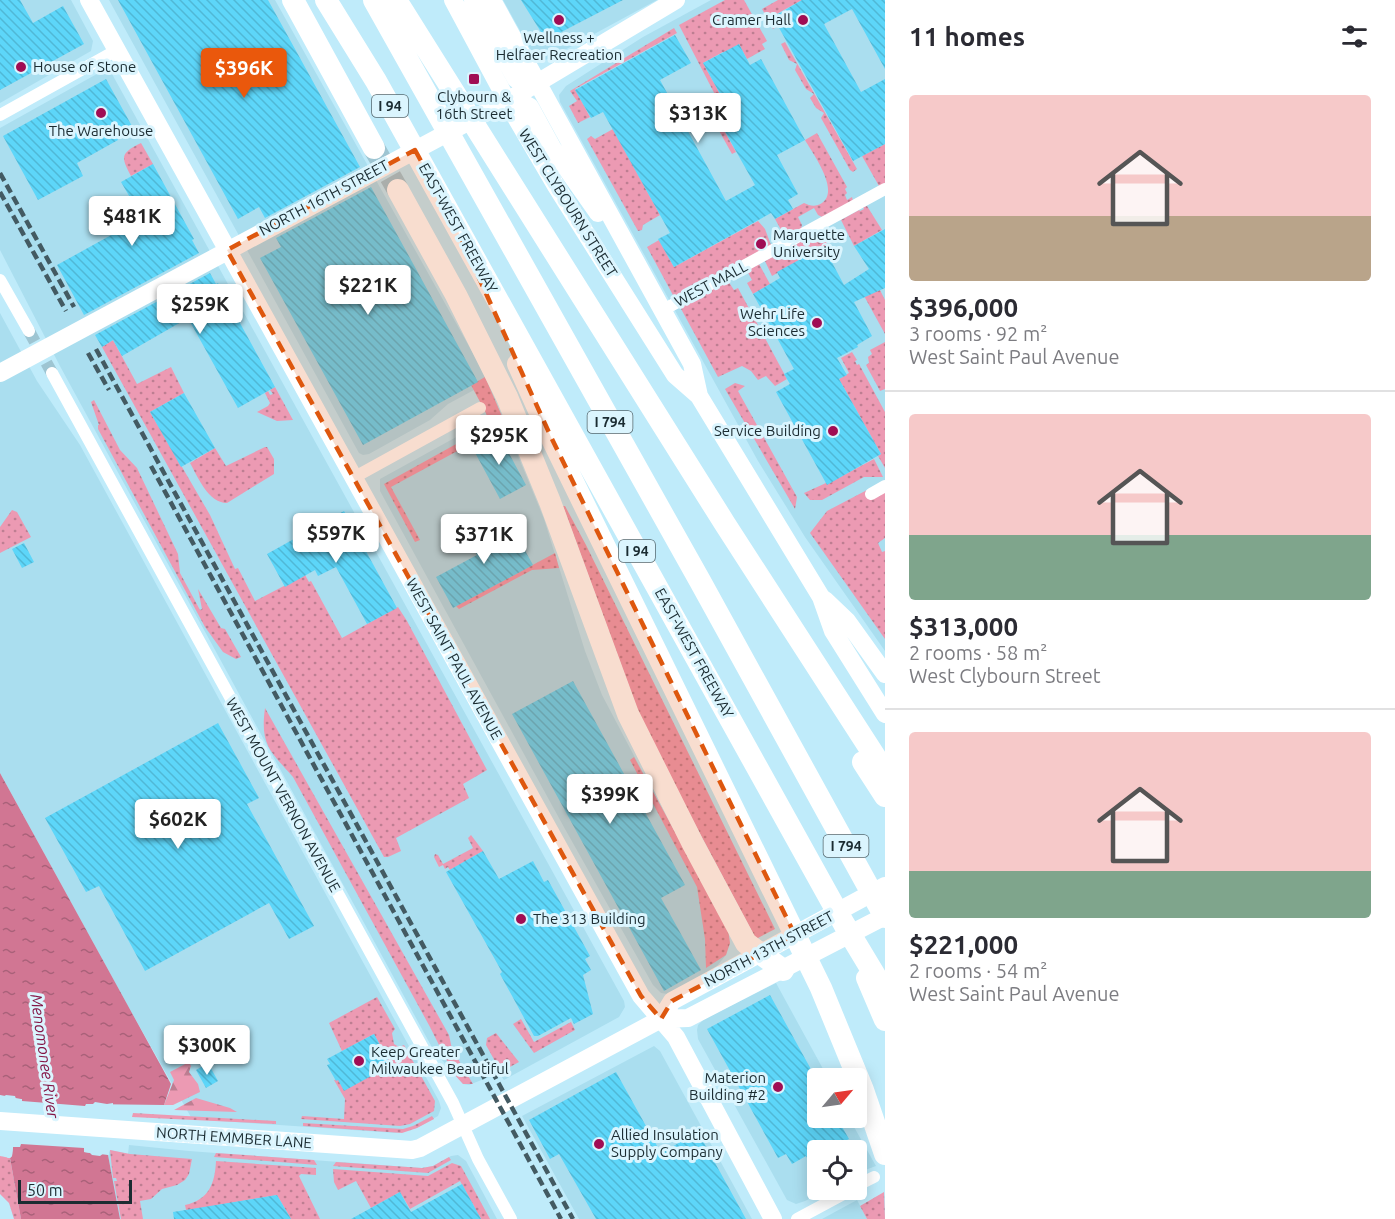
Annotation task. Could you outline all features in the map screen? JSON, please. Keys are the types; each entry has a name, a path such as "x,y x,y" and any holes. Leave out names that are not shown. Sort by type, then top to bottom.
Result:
{"highway":[{"path":"292,0 374,148"},
{"name":"EAST-WEST FREEWAY","path":"326,0 376,81 844,924 885,992"},
{"name":"I 794","path":"374,0 885,916"},
{"path":"396,0 725,524 885,772"},
{"path":"398,190 456,295 507,397 550,502 628,714 746,943 783,970"},
{"path":"451,216 551,437 820,988 845,1045 885,1154"},
{"path":"725,524 814,680 885,796"},
{"path":"806,775 885,892"},
{"name":"I 94","path":"844,924 885,1020"}],"street":[{"name":"WEST SAINT PAUL AVENUE","path":"89,0 641,996 676,1037 772,1219"},
{"name":"WEST CLYBOURN STREET","path":"453,0 556,186 675,375 699,396 821,597 833,631 885,714"},
{"path":"473,0 516,79 525,85 537,83"},
{"name":"WEST CLYBOURN STREET","path":"492,0 692,364 699,396"},
{"name":"NORTH 16TH STREET","path":"0,373 507,101 676,0"},
{"path":"0,115 117,50"},
{"path":"507,101 518,100 530,107 553,149 572,177 638,264"},
{"name":"WEST MALL","path":"663,310 885,189"},
{"path":"0,280 29,331"},
{"name":"WEST MOUNT VERNON AVENUE","path":"52,373 453,1103 511,1219"},
{"path":"353,478 480,408"},
{"path":"871,494 885,486"},
{"name":"WEST CLYBOURN STREET","path":"821,597 847,621 885,674"},
{"name":"NORTH 13TH STREET","path":"661,1019 672,1001 885,886"},
{"name":"NORTH 13TH STREET","path":"463,1125 661,1019 688,1018 885,916"},
{"name":"NORTH EMMBER LANE","path":"0,1121 412,1150 426,1146 463,1125"},
{"path":"867,1180 874,1177"},
{"path":"797,1219 832,1200"}],"highlighted area":[{"path":"415,150 451,216 551,437 795,935 672,1001 661,1019 641,996 227,250"}],"shaded area":[{"name":"House of Stone","path":"0,0 71,0 93,41 91,51 0,103"},
{"path":"109,0 275,0 484,373 544,519 585,651 602,695 729,936 726,955 717,966 668,994 661,993 653,985 380,491 380,479 489,419 474,390 448,404 430,420 369,454 359,453"},
{"path":"503,0 657,0 542,61 533,54"},
{"name":"Marquette University","path":"711,0 885,0 885,651 805,537 758,461 560,102 559,95 566,86 643,37"},
{"path":"104,70 112,74 624,1001 625,1007 619,1017 504,1080 499,1073 469,1085 463,1084 434,1051 61,368 0,250 0,128"},
{"path":"0,313 37,381 80,445 439,1101 441,1108 438,1116 417,1128 396,1133 192,1119 0,773"},
{"name":"Materion Building #2","path":"776,983 823,1068 807,1068 807,1128 855,1128 861,1140 807,1140 807,1200 796,1204 787,1200 698,1039 698,1025 704,1019"},
{"name":"Allied Insulation Supply Company","path":"654,1046 660,1051 752,1219 579,1219 522,1116"},
{"path":"129,1145 422,1168 433,1166 451,1156 458,1155 466,1161 497,1219 120,1219 108,1155 110,1150 128,1154"},
{"name":"Materion Building #2","path":"867,1150 876,1166 867,1169"},
{"path":"857,1200 867,1219 822,1219"}],"green space":[{"path":"725,0 744,0 767,41 762,44 765,49 747,59 739,44 728,60 723,52 703,63 731,114 719,121 736,152 732,154 713,120 724,112 679,25"},
{"path":"778,0 802,0 773,16 778,26 773,29 772,21 762,9"},
{"path":"674,28 677,33 575,89 590,117 578,123 569,106 577,101 570,91"},
{"path":"785,42 857,169 853,172 821,118 824,113 816,108 810,98 814,94 806,89 795,70 797,64 789,60 781,44"},
{"path":"613,129 660,215 643,225 642,230 638,231 587,139 591,136 595,139"},
{"path":"817,133 847,187 845,195 847,200 852,197 853,201 822,217 814,208 798,217 802,225 801,229 785,237 775,219 804,203 813,206 820,204 827,197 827,181 805,140"},
{"path":"141,143 153,164 131,176 124,156"},
{"path":"885,144 885,183 879,186 862,156"},
{"path":"867,206 882,230 854,246 841,220"},
{"path":"758,221 765,229 771,245 674,297 647,247 659,240 674,267"},
{"path":"822,232 828,246 772,276 765,261"},
{"path":"759,264 770,284 753,294 747,283 752,280 747,271"},
{"path":"728,281 734,290 738,288 787,379 775,386 766,376 758,380 751,371 742,366 718,377 680,307"},
{"path":"858,285 880,290 885,300 885,334"},
{"path":"113,340 137,384 171,367 184,393 150,412 210,515 235,569 238,568 255,601 305,575 309,582 311,581 342,638 398,607 407,621 487,770 463,784 469,798 396,838 401,851 384,857 102,347"},
{"path":"885,342 885,389 880,391 866,365 869,363 868,357 872,354 870,350"},
{"path":"852,352 857,365 859,364 885,412 885,468 878,456 881,454 839,379 849,373 841,358"},
{"path":"485,377 507,428 498,433 491,426 471,385"},
{"path":"735,383 745,386 738,391 797,497 795,509 725,389"},
{"path":"275,387 293,420 277,421 257,412 268,406 270,403 265,393 268,391 270,395 273,394 270,390"},
{"path":"94,400 120,450 137,468 178,554 180,573 200,610 202,609 198,589 241,657 236,659 223,652 205,627 98,429 99,425 91,402"},
{"path":"458,443 461,449 391,487 420,540 415,542 384,484"},
{"path":"265,447 274,459 274,474 227,503 214,499 209,494 190,463 215,448 226,466"},
{"path":"874,459 883,477 864,477 822,500 810,500 804,493 827,484"},
{"path":"867,490 885,492 885,538 878,543 882,552 885,551 885,639 810,533 827,511"},
{"path":"563,506 586,545 775,929 756,939 645,730"},
{"path":"12,510 17,512 31,537 0,553 0,527"},
{"path":"555,553 559,568 532,570 459,609 456,606"},
{"path":"265,708 449,1035 452,1049 473,1084 463,1084 453,1073 293,777 269,747 264,731"},
{"path":"634,757 728,929 730,943 726,955 706,968 705,939 697,887 630,760"},
{"path":"471,835 483,851 450,870 448,867 445,869 443,865 439,867 434,857 435,854 443,864 473,848 468,838"},
{"path":"377,997 395,1029 392,1033 394,1044 399,1047 404,1045 435,1101 434,1111 410,1124 400,1126 301,1119 302,1116 344,1119 345,1099 334,1080 390,1065 374,1034 342,1051 329,1023"},
{"path":"521,1019 534,1042 571,1022 575,1030 534,1053 513,1024"},
{"path":"496,1033 519,1062 501,1072 486,1045 487,1038"},
{"path":"189,1062 191,1066 189,1072 198,1084 200,1092 173,1105 164,1105 174,1080 170,1072"},
{"path":"196,1098 230,1108 237,1112 174,1110"},
{"path":"133,1113 276,1121 276,1124 132,1117"},
{"path":"432,1116 434,1119 402,1133 303,1126 303,1123 403,1129"},
{"path":"110,1150 192,1159 189,1174 177,1185 162,1189 151,1199 140,1201 143,1219 121,1219 114,1181 117,1181 113,1178"},
{"path":"216,1153 314,1160 317,1165 214,1157"},
{"path":"0,1156 10,1158 21,1219 14,1219 9,1203 0,1194"},
{"path":"449,1157 451,1160 428,1173 333,1166 336,1162 422,1168 433,1166"},
{"path":"216,1161 316,1168 316,1175 301,1174 299,1176 320,1219 291,1219 277,1195 190,1210 188,1219 185,1205 205,1195 212,1183"},
{"path":"452,1163 461,1166 490,1219 481,1219 479,1215 476,1216 474,1206 460,1181 410,1209 400,1192 371,1208 356,1181 338,1190 334,1182 333,1169 428,1176"},
{"path":"884,1192 885,1219 867,1219 860,1206"}],"water":[{"name":"Menomonee River","path":"0,773 171,1084 164,1105 86,1104 84,1152 108,1155 120,1219 21,1219 10,1158 13,1147 20,1147 21,1099 0,1095"}],"pier":[{"path":"0,1095 15,1096 16,1099 22,1099 22,1101 85,1106 95,1102 113,1103 113,1105 132,1108 96,1105 88,1107 87,1149 100,1153 105,1150 109,1155 104,1153 100,1156 92,1155 84,1152 84,1148 21,1144 20,1147 13,1147 12,1156 7,1158 10,1145 17,1144 18,1102 13,1099 2,1099"}],"building":[{"name":"House of Stone","path":"0,0 20,0 33,23 63,6 84,44 0,90"},
{"path":"118,0 268,0 360,167 265,218 259,207 238,219"},
{"name":"Wellness + Helfaer Recreation","path":"521,0 623,0 546,40"},
{"path":"802,0 885,0 885,69 852,9 824,24 861,92 885,79 885,144 853,161 773,17"},
{"path":"675,35 691,63 660,80 726,201 755,185 719,121 731,114 703,63 739,44 750,65 761,59 805,140 777,155 798,194 788,200 793,209 775,219 771,213 674,267 658,239 670,233 603,112 591,118 575,90"},
{"path":"106,79 133,128 117,137 118,140 77,163 83,176 38,200 3,136"},
{"path":"153,164 194,239 192,240 199,253 84,315 57,265 142,218 121,182"},
{"path":"371,187 478,382 363,445 260,258 281,247 276,238"},
{"path":"885,229 885,288 854,302 872,336 857,345 858,347 837,358 847,375 839,379 881,454 827,485 776,392 790,384 784,374 794,369 753,294 780,278 777,272 817,250 821,256 827,253 844,285 869,269 854,246"},
{"path":"210,273 216,284 218,283 275,387 238,408 188,318 122,356 113,340 102,347 95,335"},
{"path":"184,393 215,448 181,467 150,412"},
{"path":"498,433 526,485 500,499 472,447"},
{"path":"344,511 397,608 367,624 336,567 318,576 315,570 285,587 267,554"},
{"path":"490,521 501,542 516,534 533,565 453,608 436,577 477,555 465,534"},
{"path":"24,543 34,562 22,568 12,549"},
{"path":"573,681 685,885 661,898 701,970 664,991 512,714"},
{"path":"218,723 259,798 247,804 314,926 289,939 269,903 145,971 99,886 86,892 45,818"},
{"name":"The 313 Building","path":"483,851 499,879 533,861 544,882 548,880 590,956 585,959 591,970 583,975 593,1014 574,1024 571,1018 534,1036 500,974 502,972 446,872"},
{"name":"Materion Building #2","path":"770,995 810,1068 807,1068 807,1128 843,1128 849,1139 807,1140 807,1158 806,1156 792,1164 786,1154 778,1158 707,1029"},
{"path":"374,1034 391,1065 344,1091 327,1065 330,1064 327,1059"},
{"path":"208,1063 218,1081 206,1088 196,1070"},
{"name":"Allied Insulation Supply Company","path":"616,1072 661,1153 698,1132 746,1219 596,1219 559,1154 550,1159 529,1120"},
{"path":"462,1184 481,1219 351,1219 400,1192 411,1212"},
{"path":"277,1195 291,1219 174,1219 173,1212"}],"tunnel":[{"path":"374,148 398,190"},
{"path":"29,331 52,373"}],"railway":[{"path":"0,173 74,307"},
{"path":"0,192 66,311"},
{"path":"96,349 573,1219"},
{"path":"88,353 109,390"},
{"path":"151,466 561,1219"}],"place":[{"name":"Wellness + Helfaer Recreation","path":"559,20"},
{"name":"Cramer Hall","path":"803,20"},
{"name":"House of Stone","path":"21,67"},
{"name":"Clybourn & 16th Street","path":"474,79"},
{"name":"The Warehouse","path":"101,113"},
{"name":"Marquette University","path":"761,244"},
{"name":"Wehr Life Sciences","path":"817,323"},
{"name":"Service Building","path":"833,431"},
{"name":"The 313 Building","path":"521,919"},
{"name":"Keep Greater Milwaukee Beautiful","path":"359,1061"},
{"name":"Materion Building #2","path":"778,1087"},
{"name":"Allied Insulation Supply Company","path":"599,1144"}]}
